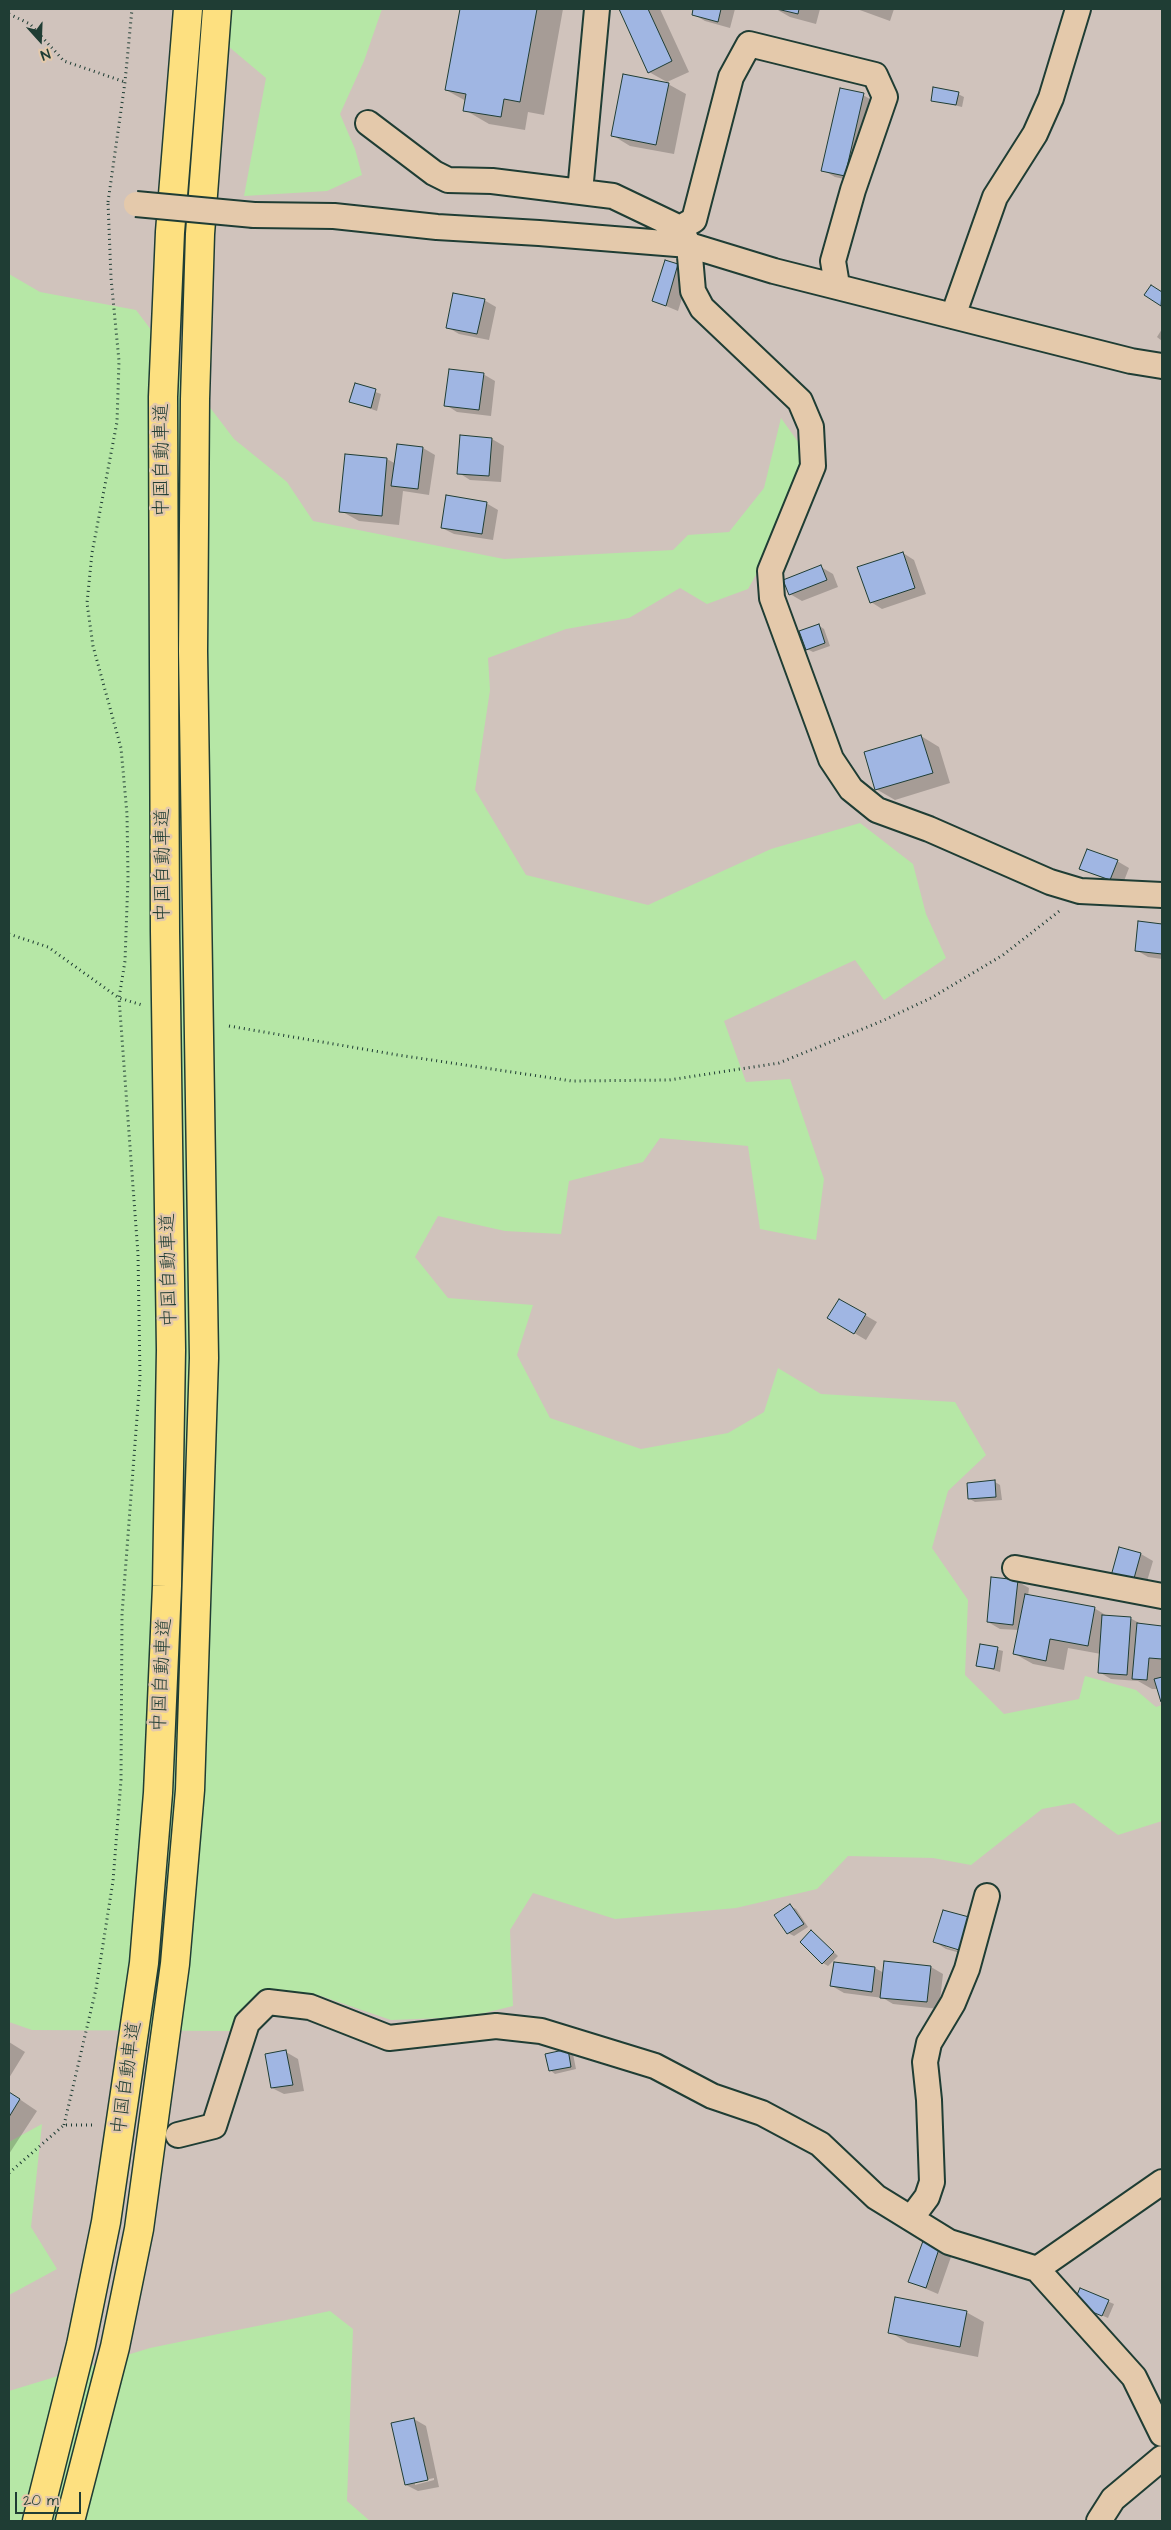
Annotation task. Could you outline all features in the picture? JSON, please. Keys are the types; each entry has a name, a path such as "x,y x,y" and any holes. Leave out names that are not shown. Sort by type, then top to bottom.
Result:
{"highway":[{"name":"中国自動車道","path":"37,2521 81,2345 106,2222 144,1963 158,1792 167,1586 171,1350 165,931 163,397 170,232 188,9"},
{"name":"中国自動車道","path":"70,2521 115,2347 139,2230 175,1964 190,1790 204,1358 193,651 195,399 200,234 217,9"}],"street":[{"path":"580,192 597,9"},
{"path":"952,316 995,197 1035,134 1052,98 1078,9"},
{"path":"837,285 834,261 853,190 884,96 875,75 749,44 731,77 694,220 685,236 693,291 702,308 800,401 811,428 813,466 770,571 772,598 831,759 851,789 877,810 929,829 1050,882 1080,891 1162,895"},
{"path":"368,123 434,173 448,180 492,181 613,196 685,236 774,271 837,285 1131,361 1162,366"},
{"path":"136,204 254,214 334,216 436,227 539,233 685,236"},
{"path":"1015,1568 1162,1596"},
{"path":"912,2217 927,2197 932,2182 932,2134 925,2062 929,2043 953,2003 967,1969 987,1896"},
{"path":"178,2135 214,2126 247,2023 268,2002 310,2007 389,2038 496,2026 541,2031 655,2066 712,2096 762,2113 820,2144 876,2197 912,2217 949,2242 1037,2270 1134,2378 1162,2434"},
{"path":"1037,2270 1162,2182"},
{"path":"1099,2521 1113,2499 1162,2458"}],"path":[{"path":"9,2173 64,2125 96,1989 113,1881 121,1780 122,1614 140,1378 138,1254 119,998 125,961 128,878 127,814 121,748 97,663 87,603 92,554 117,422 119,360 111,278 108,202 126,82 132,9"},
{"path":"9,14 30,24 64,61 126,82"},
{"path":"108,202 136,204"},
{"path":"229,1026 398,1055 572,1081 669,1080 779,1063 882,1021 931,998 1003,956 1059,912 1080,891"},
{"path":"9,934 48,947 119,998 147,1007"},
{"path":"64,2125 98,2125"}],"green space":[{"path":"184,9 382,9 364,61 340,114 355,149 362,175 327,191 244,196 266,78"},
{"path":"9,274 40,292 136,310 234,439 287,482 313,521 504,559 673,550 688,535 729,532 764,488 781,418 806,453 770,550 748,589 707,604 680,588 629,618 566,629 488,658 490,690 475,790 526,875 648,905 771,849 860,823 913,864 926,914 946,958 884,1000 855,960 724,1021 746,1082 790,1079 824,1179 816,1240 760,1229 748,1146 660,1138 643,1162 569,1181 561,1234 505,1231 438,1216 415,1257 448,1298 533,1305 517,1355 550,1418 641,1449 728,1433 764,1412 778,1368 821,1394 955,1402 986,1455 948,1491 932,1548 968,1600 965,1675 1004,1714 1079,1699 1085,1676 1136,1690 1156,1707 1162,1705 1162,1821 1118,1835 1074,1803 1042,1809 971,1865 933,1858 848,1856 817,1889 736,1908 615,1919 533,1893 510,1930 513,2006 468,2017 391,2020 318,1995 266,1996 230,2031 32,2030 9,2022"},
{"path":"42,2124 31,2227 57,2269 9,2295 9,2142"},
{"path":"330,2311 353,2329 347,2501 370,2521 9,2521 9,2391 150,2348"}],"building":[{"path":"460,9 537,9 520,102 504,99 501,117 463,111 466,94 445,90"},
{"path":"619,9 648,9 672,61 648,73"},
{"path":"693,9 721,9 718,22 692,15"},
{"path":"777,9 799,9 798,14"},
{"path":"623,74 669,83 656,145 611,136"},
{"path":"933,87 959,92 956,105 931,101"},
{"path":"840,88 864,93 845,176 821,171"},
{"path":"665,260 678,264 666,306 652,301"},
{"path":"1151,285 1162,292 1161,306 1144,295"},
{"path":"453,293 485,299 477,334 446,328"},
{"path":"449,369 484,373 479,410 444,406"},
{"path":"355,383 376,389 371,408 349,402"},
{"path":"460,435 492,438 489,476 457,474"},
{"path":"397,444 423,447 418,489 391,486"},
{"path":"345,454 387,458 382,516 339,512"},
{"path":"446,495 487,502 482,534 441,528"},
{"path":"903,552 915,588 870,603 857,567"},
{"path":"821,565 827,580 789,595 783,580"},
{"path":"819,624 825,643 806,650 799,631"},
{"path":"921,735 933,773 875,790 864,752"},
{"path":"1087,849 1118,860 1110,880 1079,869"},
{"path":"1138,921 1162,924 1162,954 1135,951"},
{"path":"839,1299 866,1314 854,1334 827,1318"},
{"path":"995,1480 996,1497 968,1499 967,1483"},
{"path":"1119,1547 1141,1553 1133,1582 1111,1576"},
{"path":"991,1577 1018,1580 1013,1625 987,1622"},
{"path":"1025,1594 1095,1607 1088,1646 1050,1639 1046,1661 1013,1654"},
{"path":"1102,1615 1131,1617 1127,1675 1098,1673"},
{"path":"1137,1623 1162,1626 1162,1659 1149,1658 1147,1680 1132,1679"},
{"path":"980,1644 998,1647 994,1669 976,1666"},
{"path":"1162,1677 1162,1701 1161,1702 1154,1679"},
{"path":"790,1904 804,1924 787,1934 774,1915"},
{"path":"943,1910 969,1917 959,1950 933,1942"},
{"path":"811,1930 834,1952 822,1964 800,1942"},
{"path":"884,1961 931,1966 927,2002 880,1998"},
{"path":"834,1962 875,1967 872,1992 830,1986"},
{"path":"568,2049 571,2067 549,2071 545,2054"},
{"path":"286,2050 293,2085 271,2088 265,2054"},
{"path":"9,2092 20,2099 9,2117"},
{"path":"923,2241 940,2246 926,2288 908,2282"},
{"path":"1080,2288 1109,2300 1102,2316 1073,2304"},
{"path":"895,2297 967,2311 960,2347 888,2333"},
{"path":"414,2418 428,2480 405,2485 391,2423"}],"tunnel":[{"path":"106,2125 178,2135"}]}
